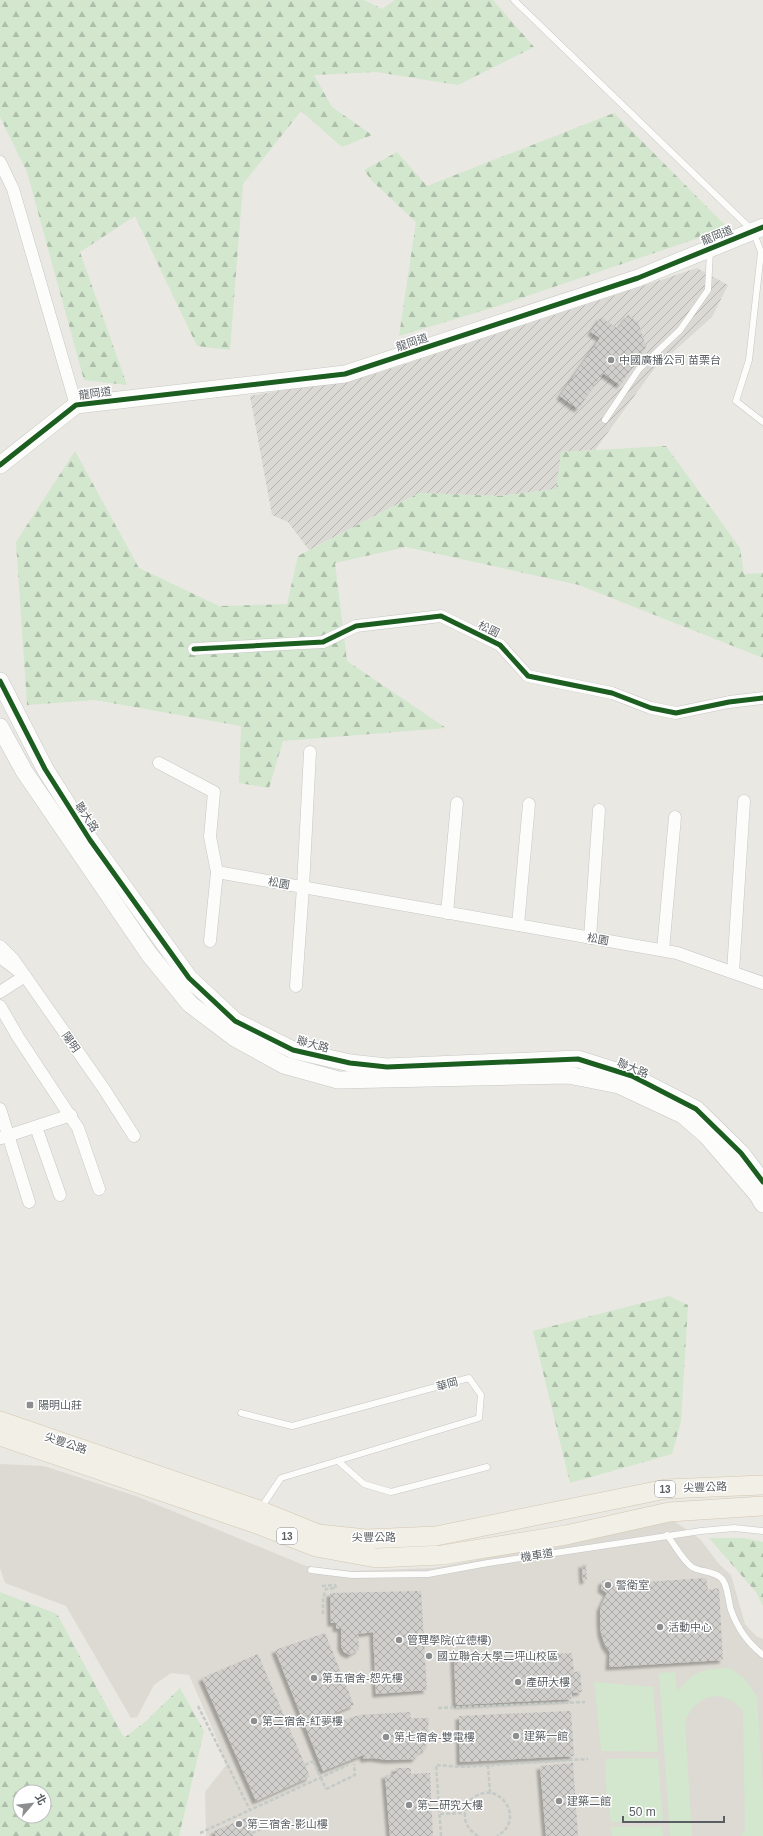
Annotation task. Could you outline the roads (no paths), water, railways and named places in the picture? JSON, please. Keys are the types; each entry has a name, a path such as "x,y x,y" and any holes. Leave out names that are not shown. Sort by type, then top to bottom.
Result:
{"main road":[{"name":"尖豐公路","path":"0,1420 258,1517 316,1547 376,1558 450,1554 566,1535 668,1512 763,1506"},
{"name":"尖豐公路","path":"0,1436 258,1517 318,1534 366,1539 436,1536 666,1489 763,1485"}],"street":[{"path":"0,162 13,189 76,405"},
{"name":"龍岡道","path":"0,465 76,405 345,374 638,278 758,229"},
{"name":"松園","path":"194,649 323,642 356,626 441,616 500,645 528,676 612,693 651,708 676,712 729,702 763,698"},
{"name":"聯大路","path":"0,681 84,844 149,954 190,1004 234,1038 284,1065 338,1080 568,1075 619,1085 683,1115 706,1134 757,1194 763,1204"},
{"name":"聯大路","path":"0,727 24,771 84,844 189,978 235,1021 293,1050 350,1063 387,1068 578,1059 632,1076 696,1109 741,1153 763,1182"},
{"path":"296,986 310,752"},
{"path":"159,763 214,792 210,837 216,872 210,941"},
{"path":"733,972 744,801"},
{"path":"447,913 457,803"},
{"path":"518,925 529,804"},
{"path":"590,938 599,810"},
{"path":"663,950 675,817"},
{"name":"松園","path":"216,872 663,950 677,953 763,983"},
{"path":"0,946 13,958 25,976 0,992"},
{"name":"陽明","path":"0,957 25,976 104,1089 134,1136"},
{"path":"0,1006 18,1037 71,1115 78,1128 99,1189"},
{"path":"0,1109 4,1137 29,1202"},
{"path":"4,1137 36,1128 71,1115"},
{"path":"36,1128 60,1195"}],"lane":[{"path":"514,0 758,229 761,252 749,360 736,401 763,422"},
{"path":"605,420 639,369 680,330 708,290 710,249"},
{"name":"華岡","path":"241,1414 292,1426 469,1378 481,1395 479,1418 281,1478 258,1517"},
{"path":"338,1461 364,1484 391,1492 487,1466"},
{"name":"機車道","path":"310,1570 352,1575 428,1574 667,1535 734,1528 763,1531"},
{"path":"667,1535 688,1564 694,1568 720,1576 724,1581 731,1610 742,1635 752,1646 763,1654"}],"place":[{"name":"中國廣播公司 苗栗台","path":"611,360"},
{"name":"陽明山莊","path":"30,1405"},
{"name":"警衛室","path":"608,1585"},
{"name":"活動中心","path":"660,1627"},
{"name":"管理學院(立德樓)","path":"399,1640"},
{"name":"國立聯合大學二坪山校區","path":"429,1656"},
{"name":"第五宿舍-恕先樓","path":"314,1678"},
{"name":"產研大樓","path":"518,1682"},
{"name":"第二宿舍-紅夢樓","path":"254,1721"},
{"name":"建築一館","path":"516,1736"},
{"name":"第七宿舍-雙電樓","path":"386,1737"},
{"name":"建築二館","path":"559,1801"},
{"name":"第二研究大樓","path":"409,1805"},
{"name":"第三宿舍-影山樓","path":"239,1824"}]}
